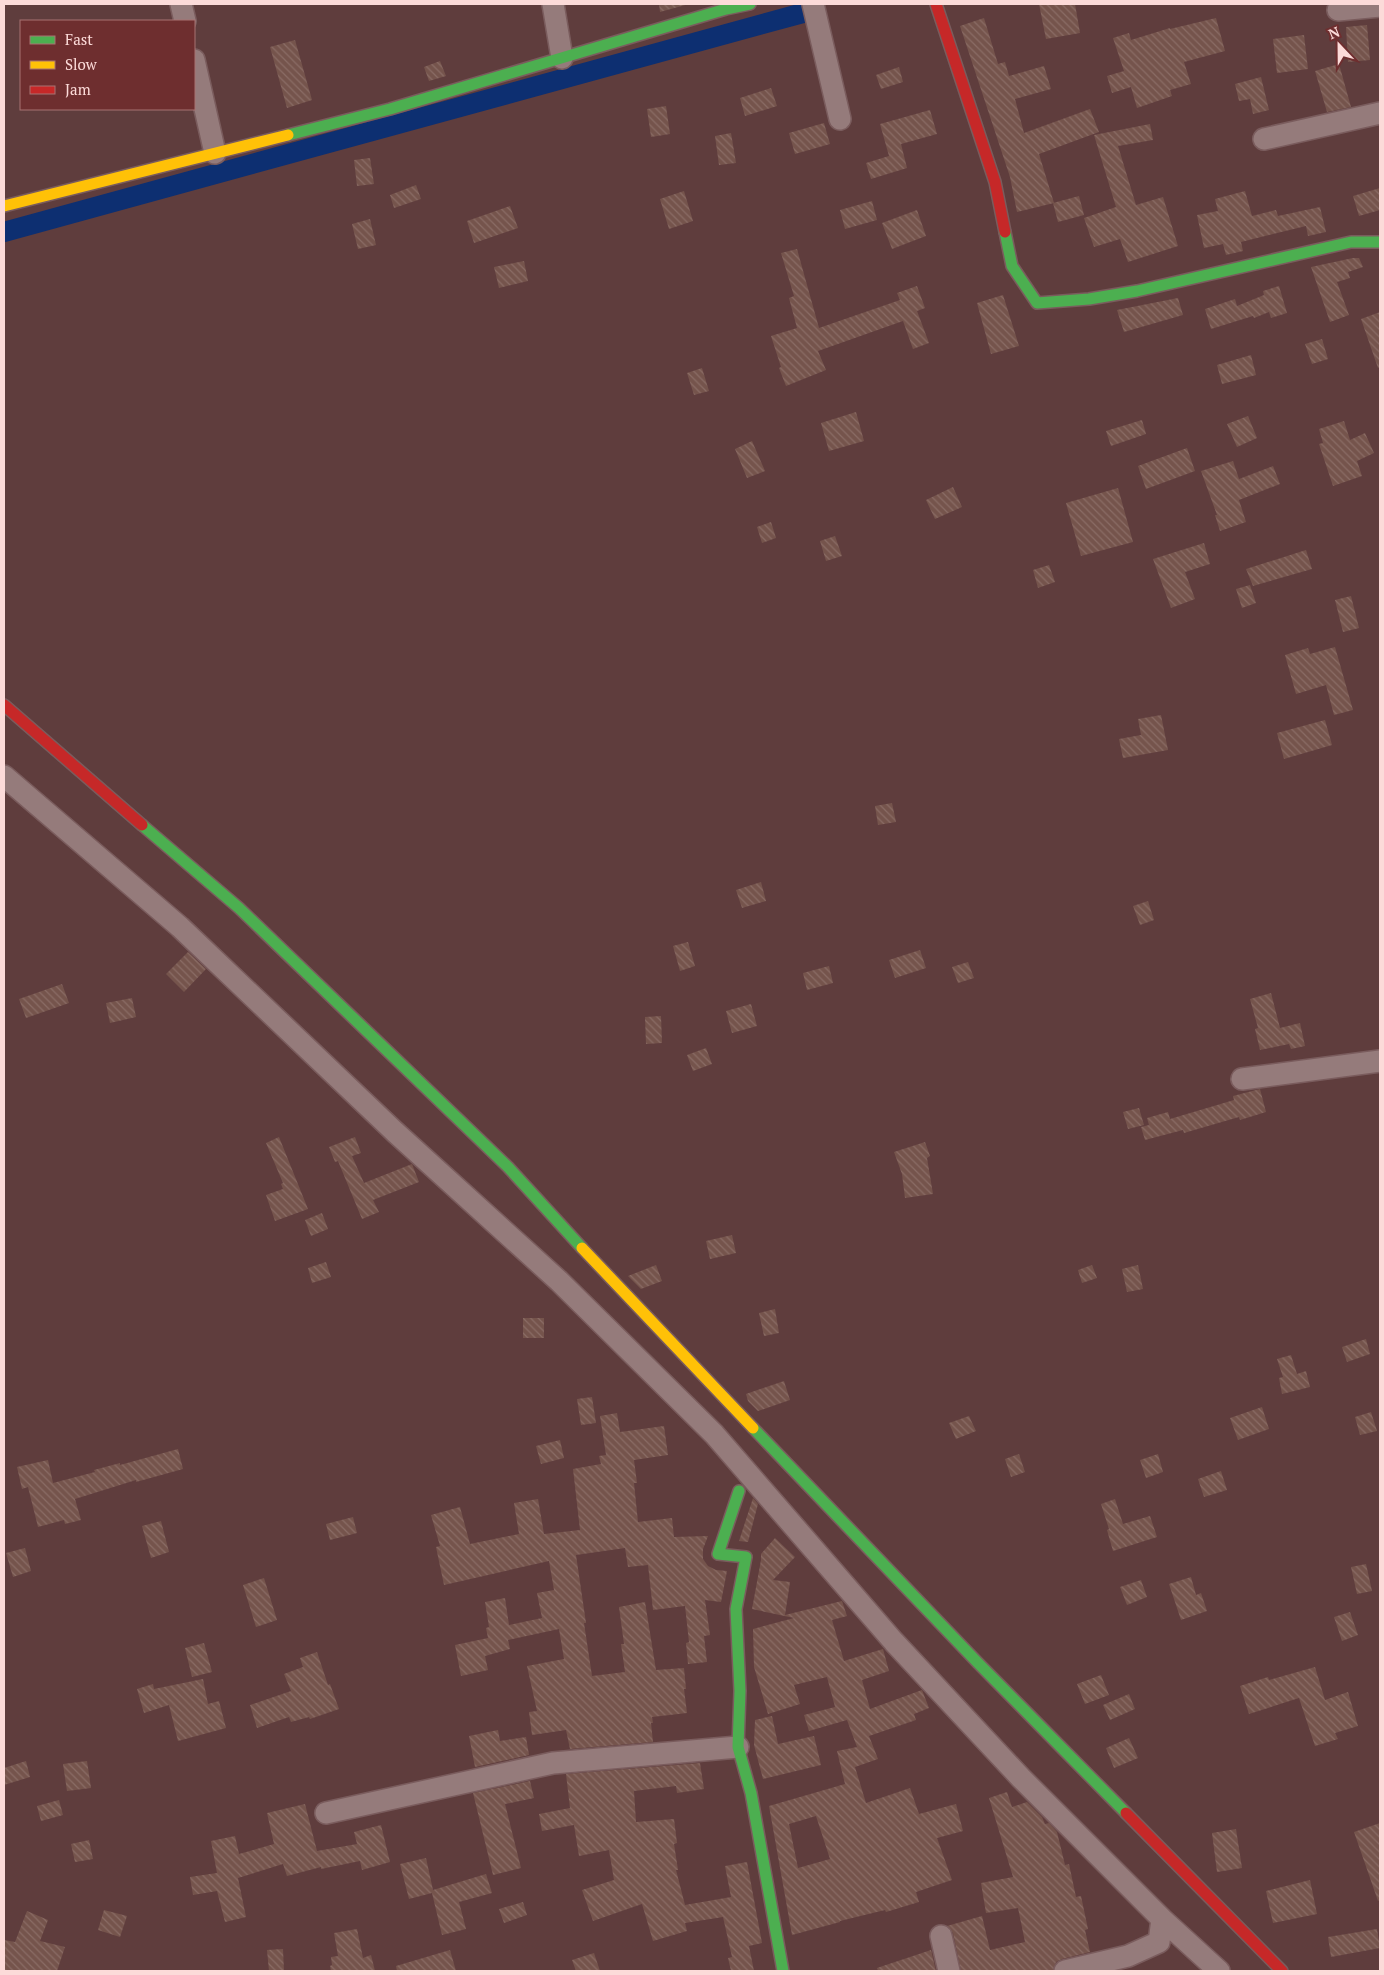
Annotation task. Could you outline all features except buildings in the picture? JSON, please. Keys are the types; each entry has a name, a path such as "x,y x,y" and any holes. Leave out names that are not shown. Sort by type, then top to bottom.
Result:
{"street":[{"path":"181,4 185,20"},
{"path":"554,4 562,58"},
{"path":"4,206 390,109 562,58 703,10 750,4"},
{"path":"813,4 840,119"},
{"path":"936,4 995,182 1012,266 1037,303 1090,298 1137,290 1351,242 1380,242"},
{"path":"1338,10 1380,6"},
{"path":"195,64 215,153"},
{"path":"1264,139 1380,113"},
{"path":"4,705 239,908 508,1167 623,1293 978,1664 1282,1971"},
{"path":"4,776 180,927 395,1132 588,1309 714,1434 894,1642 1001,1757 1162,1919 1219,1971"},
{"path":"1242,1079 1380,1061"},
{"path":"739,1491 718,1554 746,1557 736,1609 740,1691 738,1747 751,1793 783,1971"},
{"path":"326,1813 553,1763 738,1747"},
{"path":"1065,1971 1128,1956 1159,1942 1162,1919"},
{"path":"941,1936 949,1971"}],"waterway":[{"path":"4,232 803,13"}],"traffic: fast":[{"path":"288,135 390,109 726,9 750,4"},
{"path":"1005,232 1012,266 1037,303 1089,299 1137,291 1351,242 1380,242"},
{"path":"142,825 239,908 508,1167 582,1248"},
{"path":"753,1428 978,1663 1126,1813"},
{"path":"739,1491 718,1554 746,1557 736,1609 740,1691 738,1747 751,1793 783,1971"}],"traffic: slow":[{"path":"4,206 288,135"},
{"path":"582,1248 753,1428"}],"traffic: jam":[{"path":"936,4 995,182 1005,232"},
{"path":"4,705 142,825"},
{"path":"1126,1813 1282,1971"}]}
